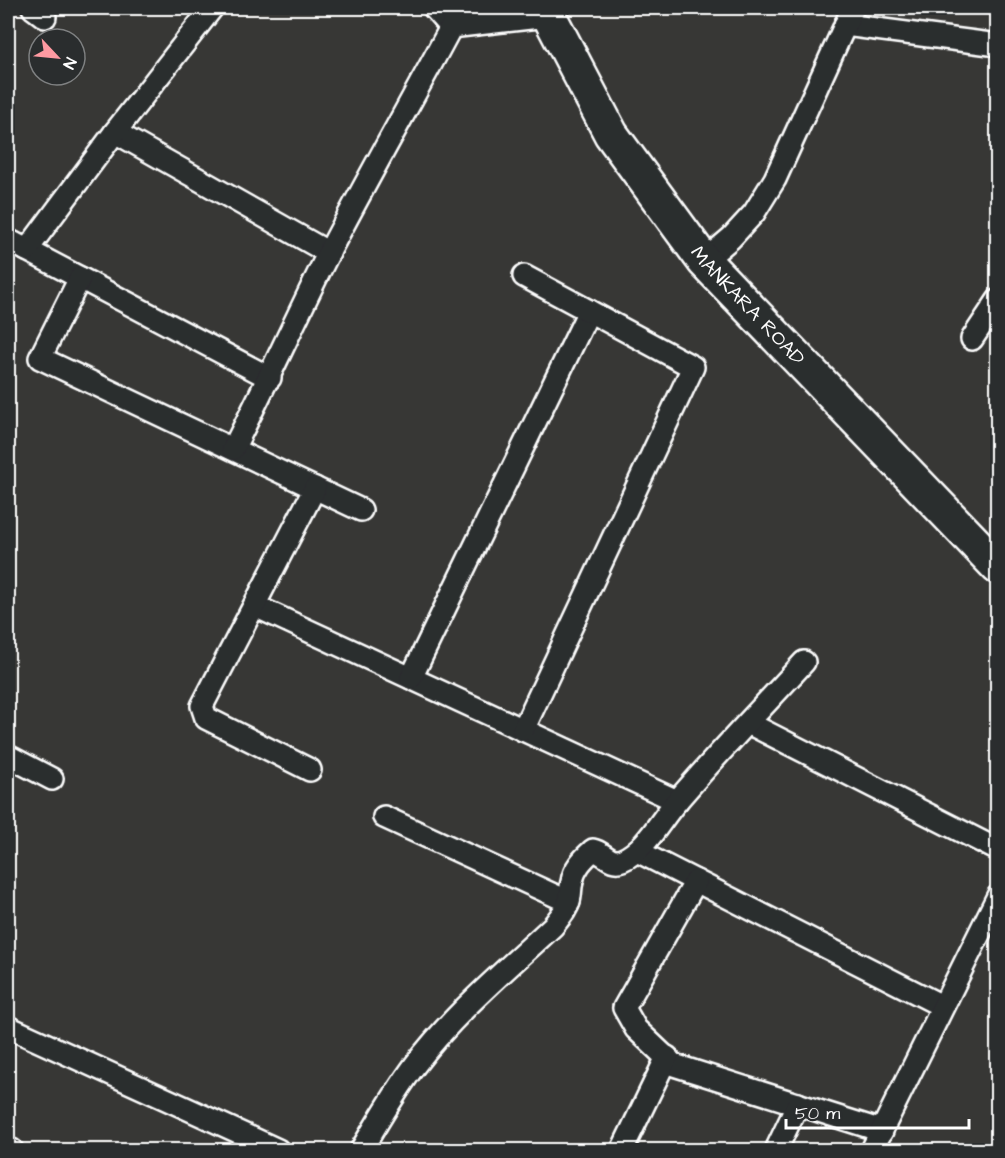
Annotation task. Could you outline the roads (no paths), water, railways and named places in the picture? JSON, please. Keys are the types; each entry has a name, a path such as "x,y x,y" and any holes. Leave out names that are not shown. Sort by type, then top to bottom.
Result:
{"main road":[{"name":"MANKARA ROAD","path":"547,12 611,134 704,261 998,567"}],"street":[{"path":"27,250 212,8"},
{"path":"434,8 452,27"},
{"path":"452,27 547,12"},
{"path":"704,261 731,238 754,213 775,179 849,16 998,45"},
{"path":"233,449 270,378 295,320 329,253 452,27"},
{"path":"115,132 329,253"},
{"path":"8,240 270,378"},
{"path":"523,730 693,367 524,276"},
{"path":"80,278 40,358 361,510"},
{"path":"972,339 998,300"},
{"path":"411,678 589,311"},
{"path":"310,770 206,718 202,706 315,488"},
{"path":"255,606 677,801"},
{"path":"361,1150 415,1065 466,1008 553,926 569,902 572,880 577,867 593,850 600,851 616,862 637,852 677,801 804,662"},
{"path":"748,723 998,850"},
{"path":"8,756 52,779"},
{"path":"384,817 569,902"},
{"path":"637,852 942,1006"},
{"path":"696,881 624,1008 636,1029 674,1065 882,1131"},
{"path":"872,1150 998,896"},
{"path":"8,1027 278,1150"},
{"path":"622,1150 667,1057"},
{"path":"776,1150 798,1104"},
{"path":"8,1149 12,1150"}]}
